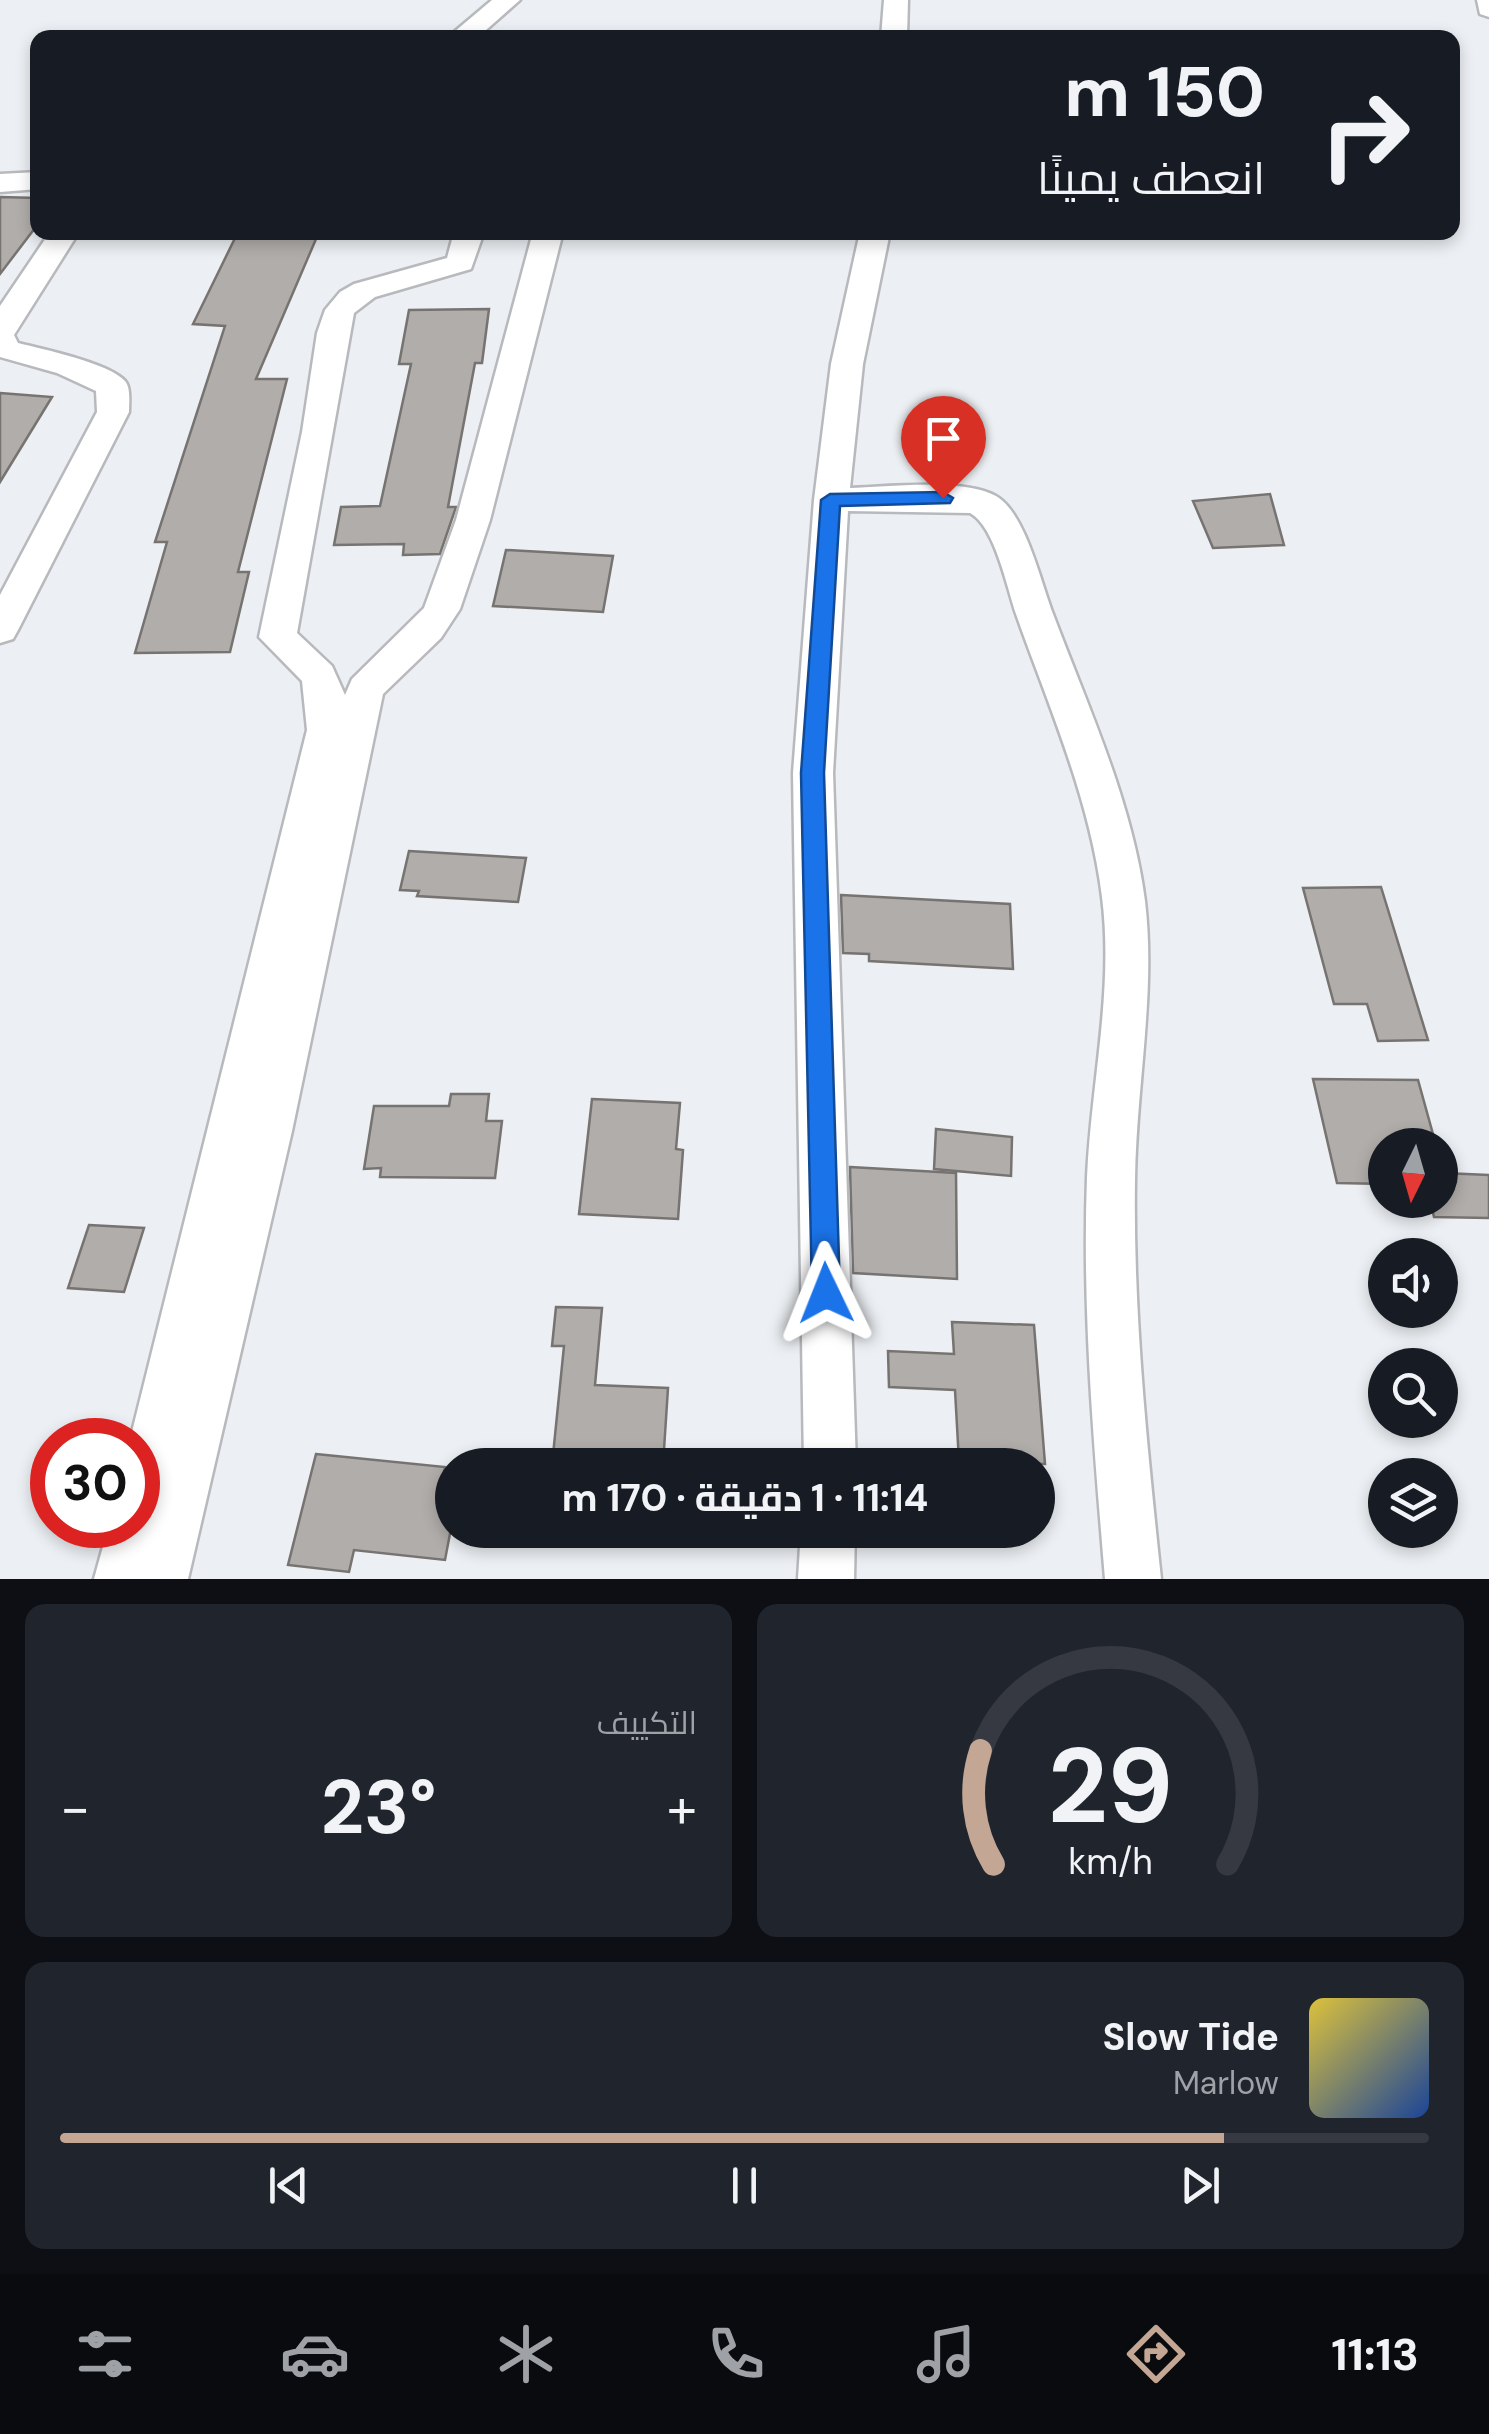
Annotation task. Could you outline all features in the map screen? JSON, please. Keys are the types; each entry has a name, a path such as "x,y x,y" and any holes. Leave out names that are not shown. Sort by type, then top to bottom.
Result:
{"street":[{"path":"470,30 508,0"},
{"path":"894,30 896,0"},
{"path":"1489,0 1489,9"},
{"path":"0,183 30,181"},
{"path":"0,630 114,412 112,386 68,366 6,349 0,335 1,325 40,275 60,240"},
{"path":"160,1426 326,730 328,689 317,672 278,637 338,311 362,292 460,263 467,240"},
{"path":"160,1579 270,1131 365,689 380,670 436,622 442,609 473,520 546,240"},
{"path":"830,1448 813,773 830,500 846,364 873,240"},
{"path":"830,500 943,498 975,500 988,507 1010,548 1073,717 1117,861 1127,937 1111,1178 1111,1356 1133,1579"},
{"path":"122,1579 130,1548"},
{"path":"826,1579 827,1548"}],"building":[{"path":"0,197 30,198 30,235 0,274"},
{"path":"234,240 316,240 256,379 287,379 238,572 249,572 230,652 135,653 167,542 155,542 225,326 193,324"},
{"path":"489,309 482,363 475,363 448,507 456,507 440,554 403,555 404,544 334,545 341,507 380,506 411,364 399,364 409,310"},
{"path":"0,393 52,397 0,482"},
{"path":"1270,494 1284,545 1213,548 1193,501"},
{"path":"506,550 613,556 603,612 493,606"},
{"path":"409,851 526,858 518,902 417,896 419,891 400,890"},
{"path":"1381,887 1428,1040 1378,1041 1367,1004 1334,1004 1303,888"},
{"path":"841,895 1010,904 1013,969 869,961 869,954 843,953"},
{"path":"1313,1079 1418,1080 1431,1128 1368,1128 1368,1184 1337,1183"},
{"path":"451,1094 489,1094 486,1121 502,1121 495,1178 380,1177 381,1168 364,1169 374,1106 449,1106"},
{"path":"592,1099 680,1103 676,1149 683,1150 678,1219 579,1214"},
{"path":"936,1129 1012,1137 1011,1176 934,1169"},
{"path":"850,1167 956,1173 957,1279 853,1273"},
{"path":"1458,1174 1489,1175 1489,1218 1458,1217"},
{"path":"89,1225 144,1228 124,1292 68,1288"},
{"path":"556,1307 602,1308 595,1385 668,1388 664,1448 554,1448 564,1346 552,1346"},
{"path":"952,1322 1034,1325 1044,1448 958,1448 955,1390 889,1387 888,1351 954,1354"},
{"path":"316,1454 435,1466 435,1548 447,1548 445,1560 354,1550 349,1572 288,1565"}],"route":[{"path":"826,1293 813,773 830,500 943,498"}]}
